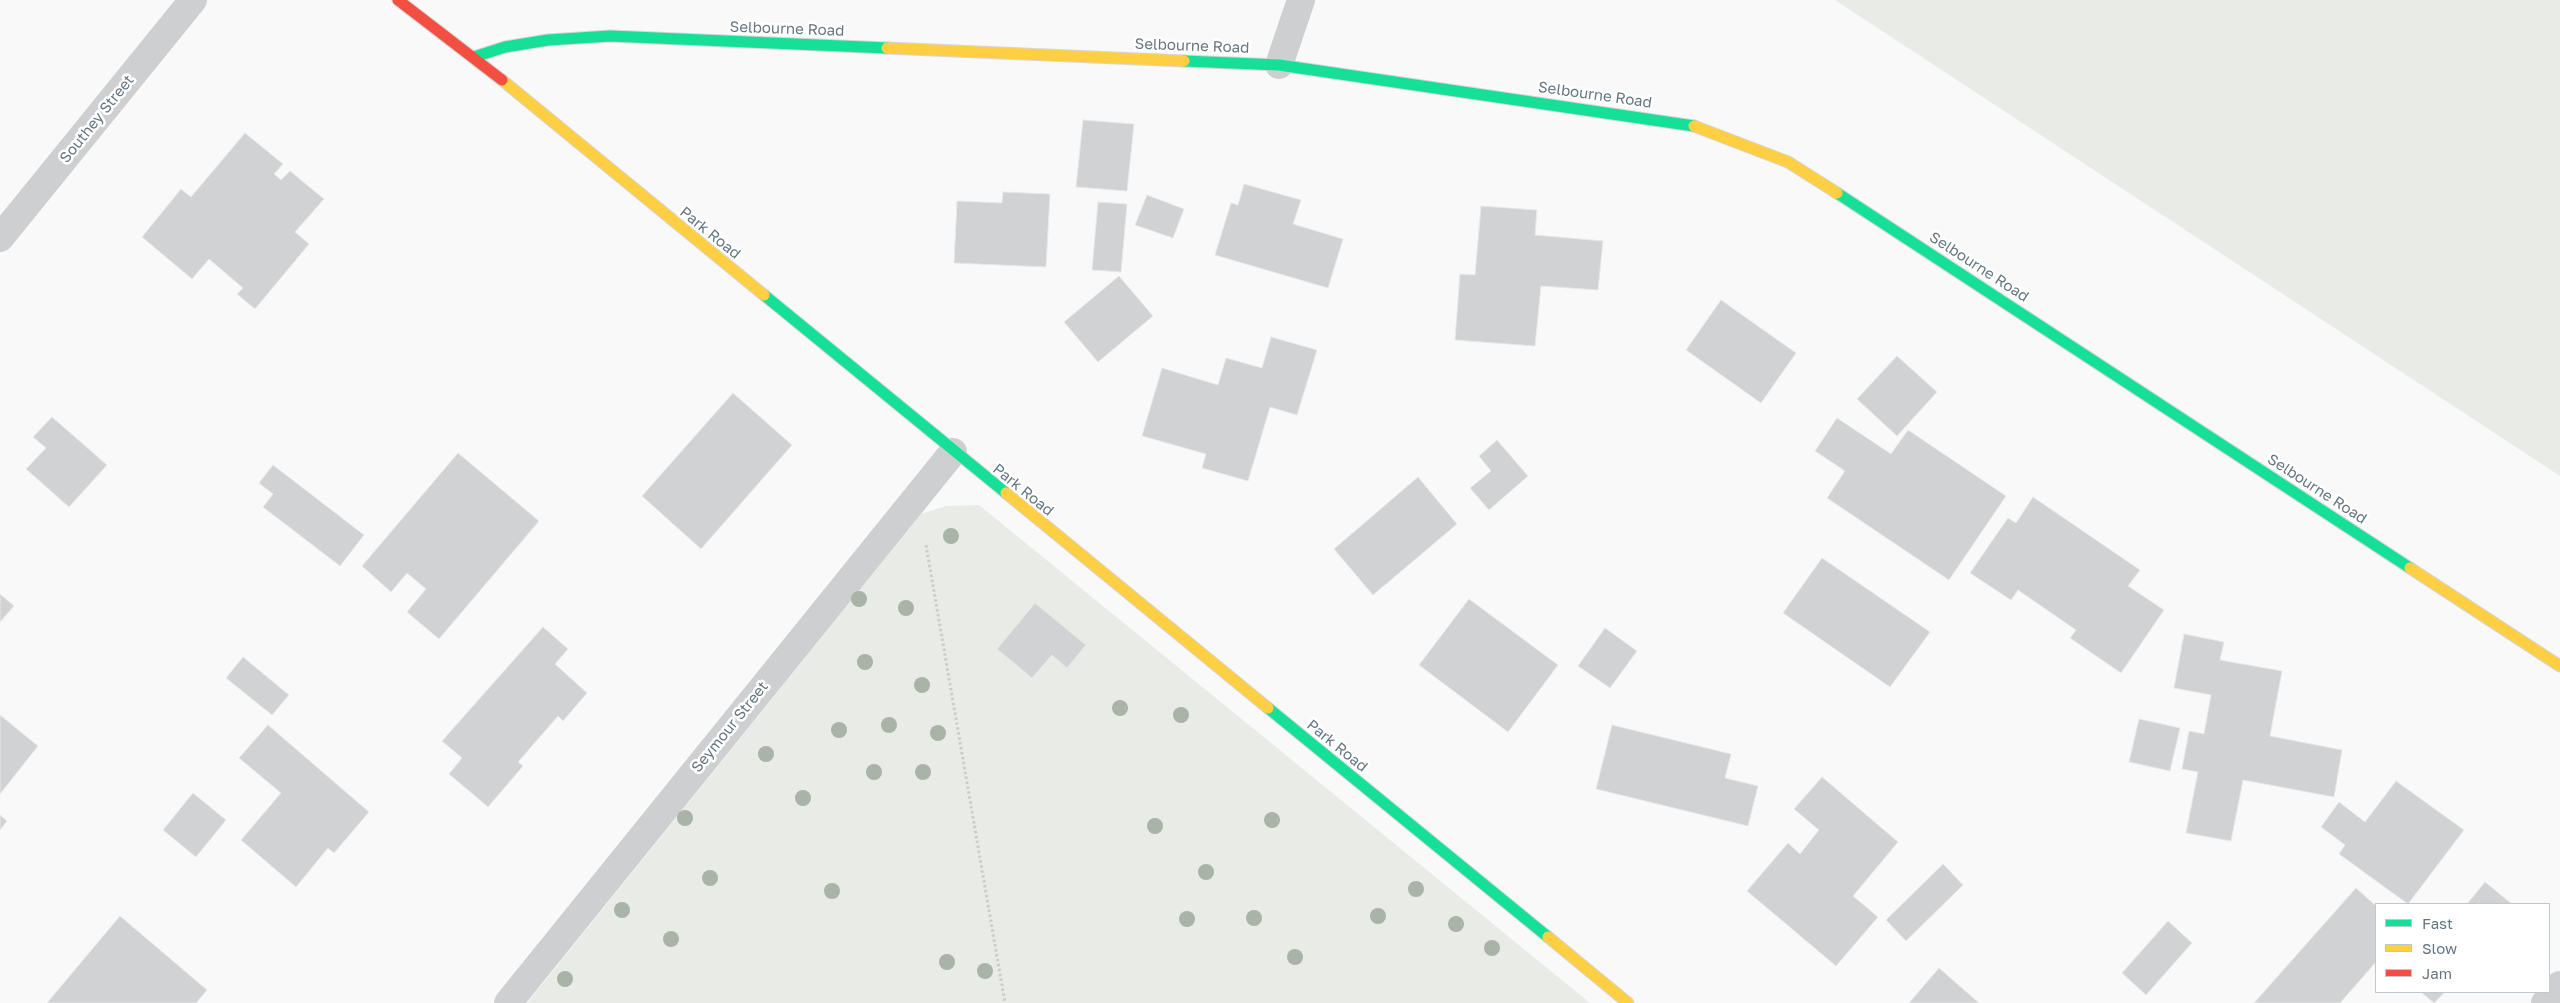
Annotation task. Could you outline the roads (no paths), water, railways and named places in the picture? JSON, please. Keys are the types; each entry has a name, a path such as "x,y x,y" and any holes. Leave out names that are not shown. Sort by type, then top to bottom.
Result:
{"street":[{"name":"Southey Street","path":"0,238 193,0"},
{"name":"Park Road","path":"398,0 474,58 1628,1003"},
{"path":"1279,65 1301,0"},
{"name":"Selbourne Road","path":"474,58 505,47 548,40 610,36 1279,65 1688,124 1788,162 1913,241 2560,666"},
{"name":"Seymour Street","path":"508,1003 953,452"},
{"path":"2545,1003 2560,985"}]}
